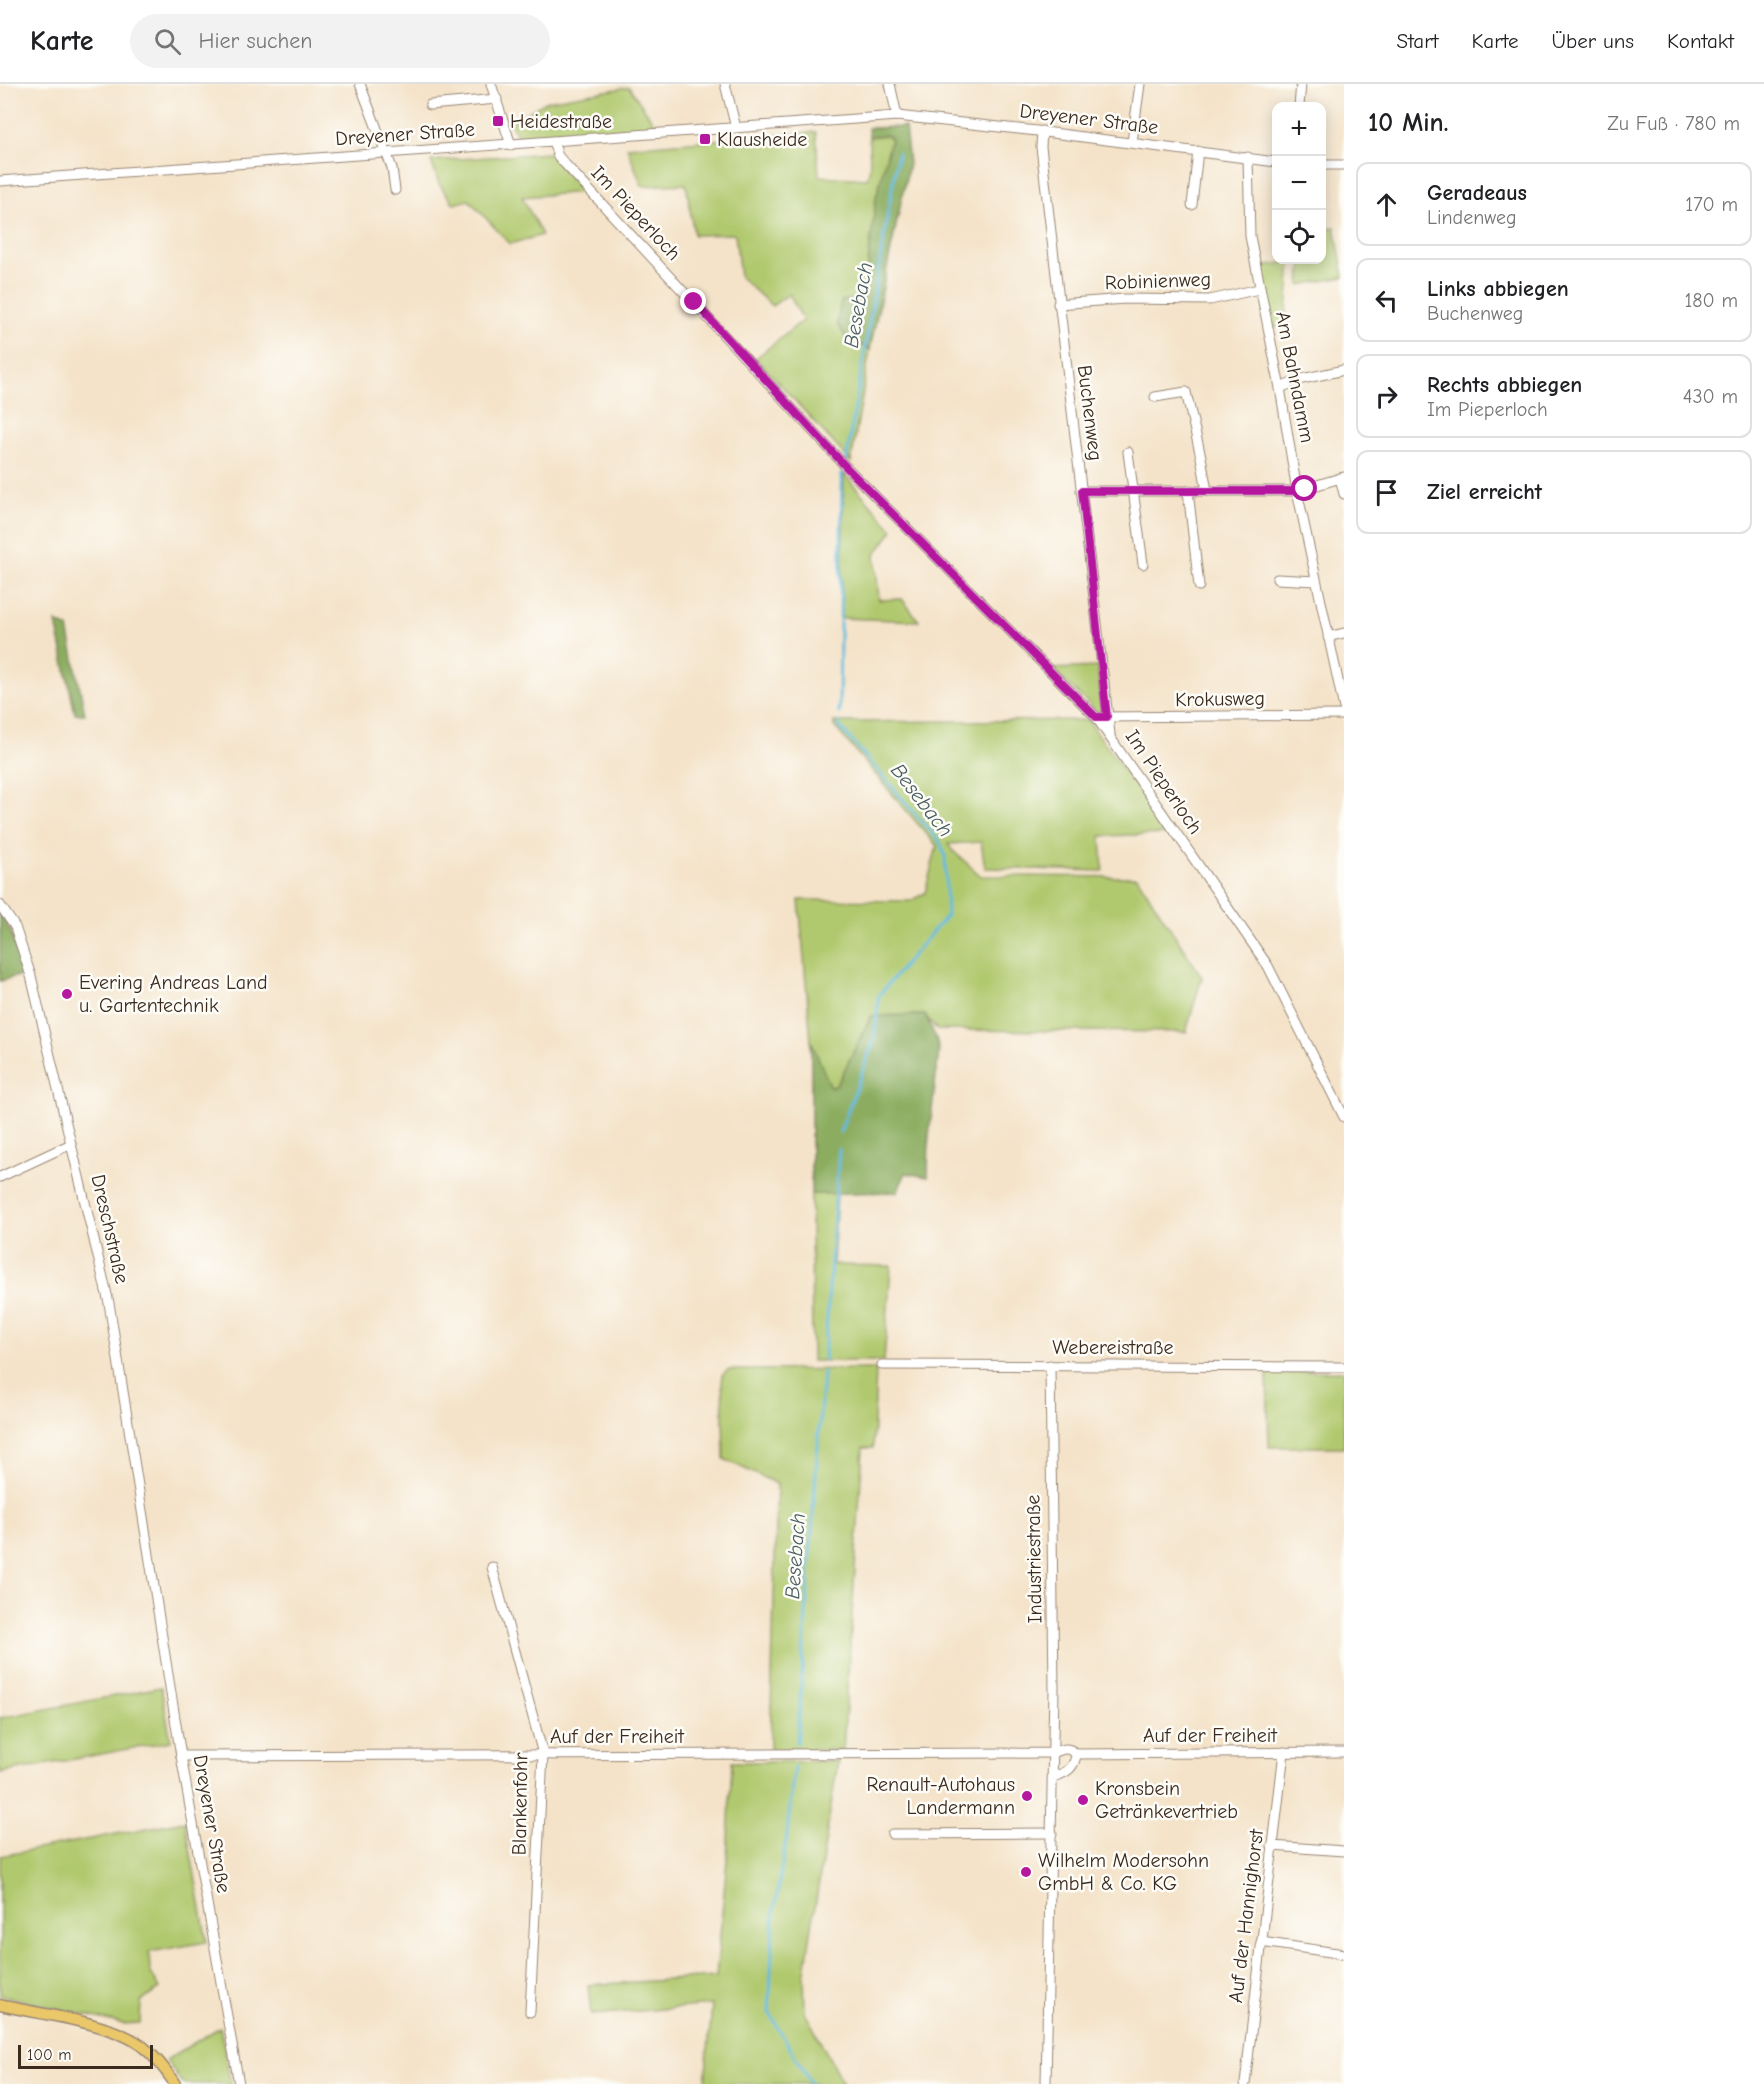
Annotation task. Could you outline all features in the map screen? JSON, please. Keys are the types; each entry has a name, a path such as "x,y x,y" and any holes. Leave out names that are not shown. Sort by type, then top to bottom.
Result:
{"main road":[{"path":"0,2005 116,2031 142,2046 154,2057 175,2084"}],"street":[{"path":"360,84 392,168 395,190"},
{"path":"491,84 511,145"},
{"path":"725,84 736,128"},
{"path":"890,84 897,116"},
{"path":"1132,142 1140,84"},
{"path":"1299,102 1301,84"},
{"path":"430,105 496,99"},
{"name":"Dreyener Straße","path":"0,181 897,116 1042,131 1272,161"},
{"name":"Buchenweg","path":"1042,131 1041,147 1058,304 1110,735"},
{"name":"Im Pieperloch","path":"553,141 558,156 565,164 848,469 1096,717 1268,966 1344,1117"},
{"path":"1192,205 1198,151"},
{"name":"Am Bahndamm","path":"1248,158 1250,236 1259,288 1280,388 1297,491 1344,708"},
{"path":"1326,165 1344,165"},
{"name":"Robinienweg","path":"1058,304 1125,299 1210,300 1259,288"},
{"path":"1280,388 1302,379 1344,370"},
{"path":"1155,398 1186,392 1202,457 1207,491"},
{"path":"1128,452 1143,564"},
{"path":"1082,491 1297,491 1342,478 1344,494"},
{"path":"1188,491 1199,586"},
{"path":"1277,579 1316,580"},
{"path":"1328,637 1344,633"},
{"name":"Krokusweg","path":"1096,717 1344,715"},
{"name":"Dreschstraße","path":"0,905 15,927 31,976 109,1303 150,1570"},
{"path":"0,1178 71,1144"},
{"name":"Webereistraße","path":"882,1365 1344,1367"},
{"name":"Industriestraße","path":"1047,2084 1053,1777 1050,1365"},
{"name":"Blankenfohr","path":"492,1567 543,1754 530,2012"},
{"name":"Dreyener Straße","path":"150,1570 239,2084"},
{"path":"1053,1753 1065,1748 1074,1750 1076,1754 1072,1767 1064,1774 1053,1777"},
{"name":"Auf der Hannighorst","path":"1245,2084 1284,1752"},
{"name":"Auf der Freiheit","path":"1076,1754 1344,1752"},
{"name":"Auf der Freiheit","path":"181,1756 1053,1753"},
{"path":"892,1834 1052,1833"},
{"path":"1272,1846 1344,1851"},
{"path":"1261,1942 1344,1954"}],"green space":[{"path":"629,87 657,127 523,139 517,135 510,123 547,101"},
{"path":"905,127 909,164 870,349 847,339 837,324 841,301 864,297 876,198 891,139 886,135 869,137 868,128"},
{"path":"816,132 819,176 867,179 870,168 869,137 886,135 891,139 876,198 864,297 847,339 870,349 851,462 756,358 803,320 789,294 772,306 740,277 735,234 694,235 686,184 642,186 627,147"},
{"path":"549,153 583,192 522,197 542,235 510,244 469,200 454,204 439,184 431,161"},
{"path":"1335,227 1344,277 1300,285 1302,264 1326,264 1326,229"},
{"path":"1291,264 1286,324 1272,328 1259,268"},
{"path":"844,474 893,530 875,555 879,600 902,599 919,621 841,618"},
{"path":"56,622 68,628 85,714 75,714"},
{"path":"1098,667 1102,710 1098,713 1052,669"},
{"path":"1088,720 1170,834 1101,836 1103,871 985,868 981,842 948,844 981,876 1137,877 1202,977 1186,1032 937,1030 925,1015 871,1016 837,1085 830,1088 811,1041 799,900 911,901 925,893 937,846 834,726 834,722"},
{"path":"0,914 11,932 22,975 0,981"},
{"path":"925,1015 936,1038 939,1051 929,1135 928,1177 906,1173 897,1192 811,1194 811,1041 831,1088 837,1085 871,1016"},
{"path":"837,1193 833,1265 891,1266 884,1361 812,1361 811,1194"},
{"path":"876,1369 873,1448 863,1448 843,1750 770,1749 777,1484 724,1459 722,1375 728,1370"},
{"path":"1344,1371 1344,1447 1269,1447 1267,1372"},
{"path":"161,1687 171,1741 0,1773 0,1718"},
{"path":"838,1761 804,1977 805,2012 843,2084 705,2084 712,2005 591,2015 588,1985 716,1977 727,1860 732,1762"},
{"path":"185,1821 207,1942 149,1952 150,1971 160,1989 141,2001 140,2023 123,2024 0,1995 0,1856"},
{"path":"220,2027 231,2084 182,2084 166,2060"}],"waterway":[{"name":"Besebach","path":"846,462 898,153"},
{"name":"Besebach","path":"839,713 842,472"},
{"name":"Besebach","path":"839,722 839,726 940,842 945,856 947,915 879,995 874,1040 840,1132"},
{"name":"Besebach","path":"824,1360 839,1149"},
{"name":"Besebach","path":"797,1743 823,1372"},
{"name":"Besebach","path":"794,1767 787,1835 774,1913 769,2012 811,2084"}],"place":[{"name":"Heidestraße","path":"498,121"},
{"name":"Klausheide","path":"705,139"},
{"name":"Evering Andreas Land u. Gartentechnik","path":"67,994"},
{"name":"Renault-Autohaus Landermann","path":"1027,1796"},
{"name":"Kronsbein Getränkevertrieb","path":"1083,1800"},
{"name":"Wilhelm Modersohn GmbH & Co. KG","path":"1026,1872"}],"route":[{"path":"694,302 848,469 1096,717 1107,717 1082,491 1297,491 1305,489"}]}
